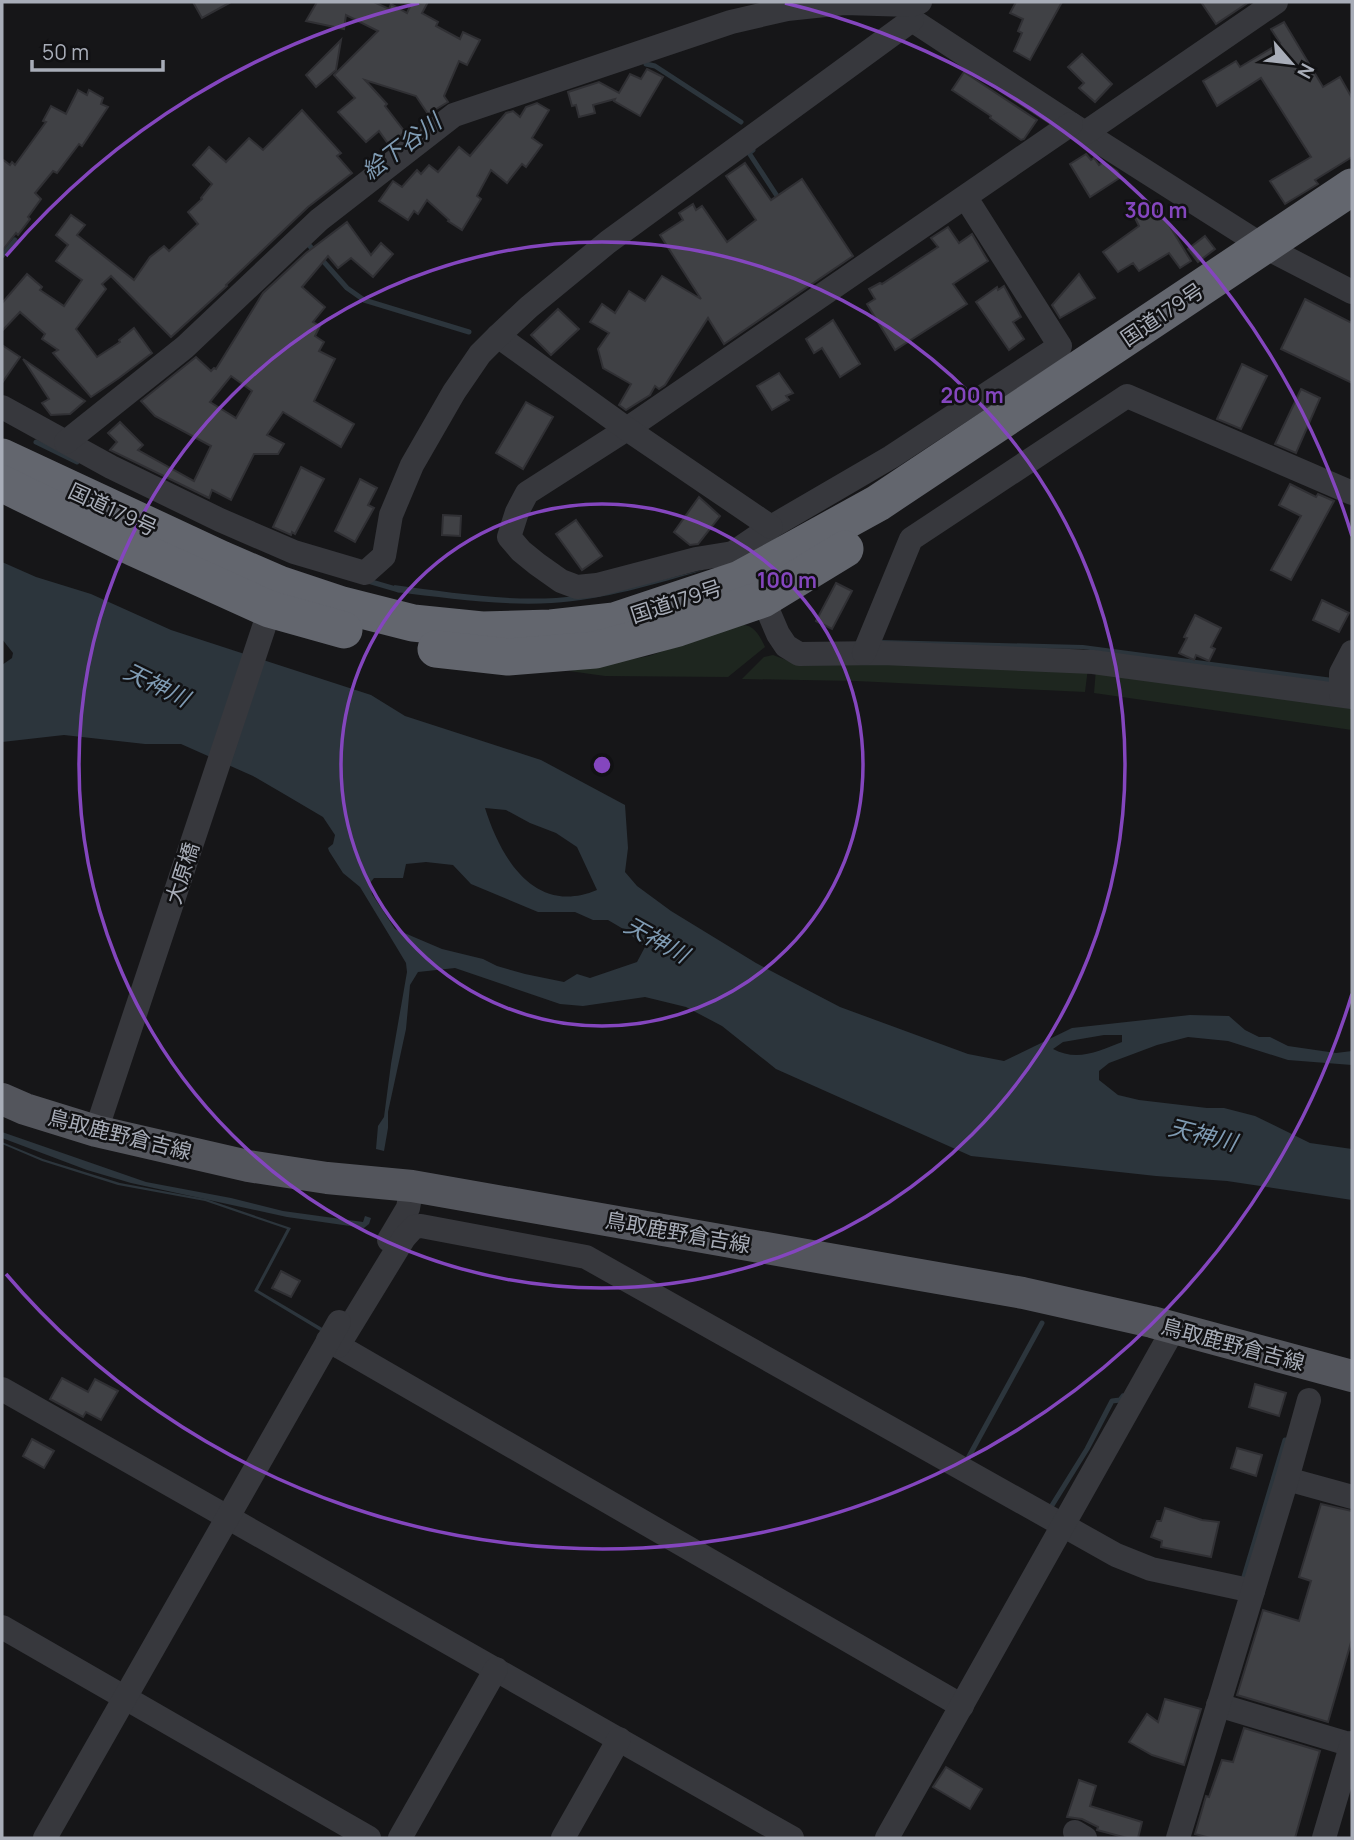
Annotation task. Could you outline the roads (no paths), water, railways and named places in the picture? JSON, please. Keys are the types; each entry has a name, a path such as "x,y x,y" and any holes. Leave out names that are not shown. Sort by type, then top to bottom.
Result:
{"highway":[{"name":"国道179号","path":"2,484 122,543 274,597 374,639 452,652 508,657 595,650 678,628 763,599 958,480 1275,253 1352,187"},
{"name":"国道179号","path":"2,457 274,597 342,605 413,623 482,629 551,628 614,621 740,579 878,503 1275,253 1352,217"}],"main road":[{"name":"鳥取鹿野倉吉線","path":"2,1099 25,1110 96,1132 248,1166 327,1178 412,1186 948,1279 1174,1328 1352,1376"}],"street":[{"path":"966,198 1060,346 891,457 771,527 733,553 696,559 597,585 577,587 561,581 520,551 509,537 527,493 627,429 966,198 1276,2"},
{"path":"66,442 185,347 319,220 454,115 731,22 787,9 845,3 914,9 1078,128 1275,253 1352,292"},
{"path":"2,407 111,467 232,525 293,552 365,573 384,556 391,515 412,465 454,392 480,354 608,242 914,9"},
{"path":"498,336 627,429 771,527"},
{"path":"864,653 911,539 1127,396 1352,493"},
{"name":"大原橋","path":"96,1132 274,597"},
{"path":"763,599 778,634 786,646 799,654 864,653 1093,662 1346,695 1341,673 1352,652"},
{"path":"45,1838 227,1517 333,1343 408,1208 412,1186"},
{"path":"333,1343 414,1227 421,1226 586,1257 1116,1555 1151,1569 1253,1591"},
{"path":"887,1838 1174,1328"},
{"path":"333,1343 962,1706"},
{"path":"2,1389 792,1838"},
{"path":"1178,1838 1309,1400"},
{"path":"1287,1479 1352,1497"},
{"path":"2,1627 369,1838"},
{"path":"400,1838 496,1669"},
{"path":"1218,1705 1352,1744 1324,1838"},
{"path":"563,1838 619,1739"}],"water":[{"name":"天神川","path":"2,562 36,577 91,594 171,630 371,695 405,716 541,760 625,805 628,848 625,872 637,886 671,911 756,963 840,1007 968,1054 1004,1061 1072,1028 1190,1015 1229,1016 1245,1030 1259,1037 1270,1037 1288,1046 1336,1053 1352,1051 1352,1065 1288,1060 1228,1041 1188,1037 1109,1063 1099,1071 1099,1080 1118,1095 1139,1100 1224,1108 1255,1116 1310,1143 1352,1149 1352,1200 1227,1181 971,1156 776,1069 722,1026 686,1007 645,997 583,1006 560,1004 455,968 418,972 410,985 406,1029 388,1112 384,1151 376,1149 378,1126 384,1117 407,972 406,963 360,887 343,873 329,851 335,835 323,817 253,776 181,744 145,744 64,735 2,742 2,665 12,658 13,653 2,639","holes":["485,808 506,810 556,833 577,847 597,890 575,896 556,895 539,889 524,878 511,863","426,862 453,865 471,884 538,912 575,912 593,920 608,920 645,947 637,962 590,978 577,974 564,982 525,974 483,959 442,949 395,929 372,894 370,883 374,878 403,878 406,864","1104,1035 1122,1035 1122,1042 1079,1055 1053,1049 1063,1042"]},
{"path":"704,570 610,595 552,603 454,599 396,592 394,585 495,597 556,598 612,590"},
{"path":"880,640 1083,645 1333,678 1352,688 1083,649 880,647"},
{"path":"2,1132 146,1182 283,1211 363,1222 365,1216 371,1218 364,1228 287,1217 131,1183 87,1170 2,1138"},
{"path":"2,1142 43,1159 120,1183 206,1199 291,1228 258,1290 324,1329 322,1332 254,1291 287,1229 205,1201 118,1185 42,1161"}],"waterway":[{"path":"646,64 655,66 741,122"},
{"path":"753,150 749,153 779,199"},
{"path":"2,256 15,240"},
{"path":"308,244 347,288 364,300 469,332"},
{"path":"36,442 77,462"},
{"path":"368,581 399,590"},
{"path":"967,1460 1042,1323"},
{"path":"1051,1507 1087,1449 1112,1401 1120,1400 1123,1396"},
{"path":"1243,1580 1285,1440"}],"water label":[{"name":"絵下谷川","path":"401,146"}]}
